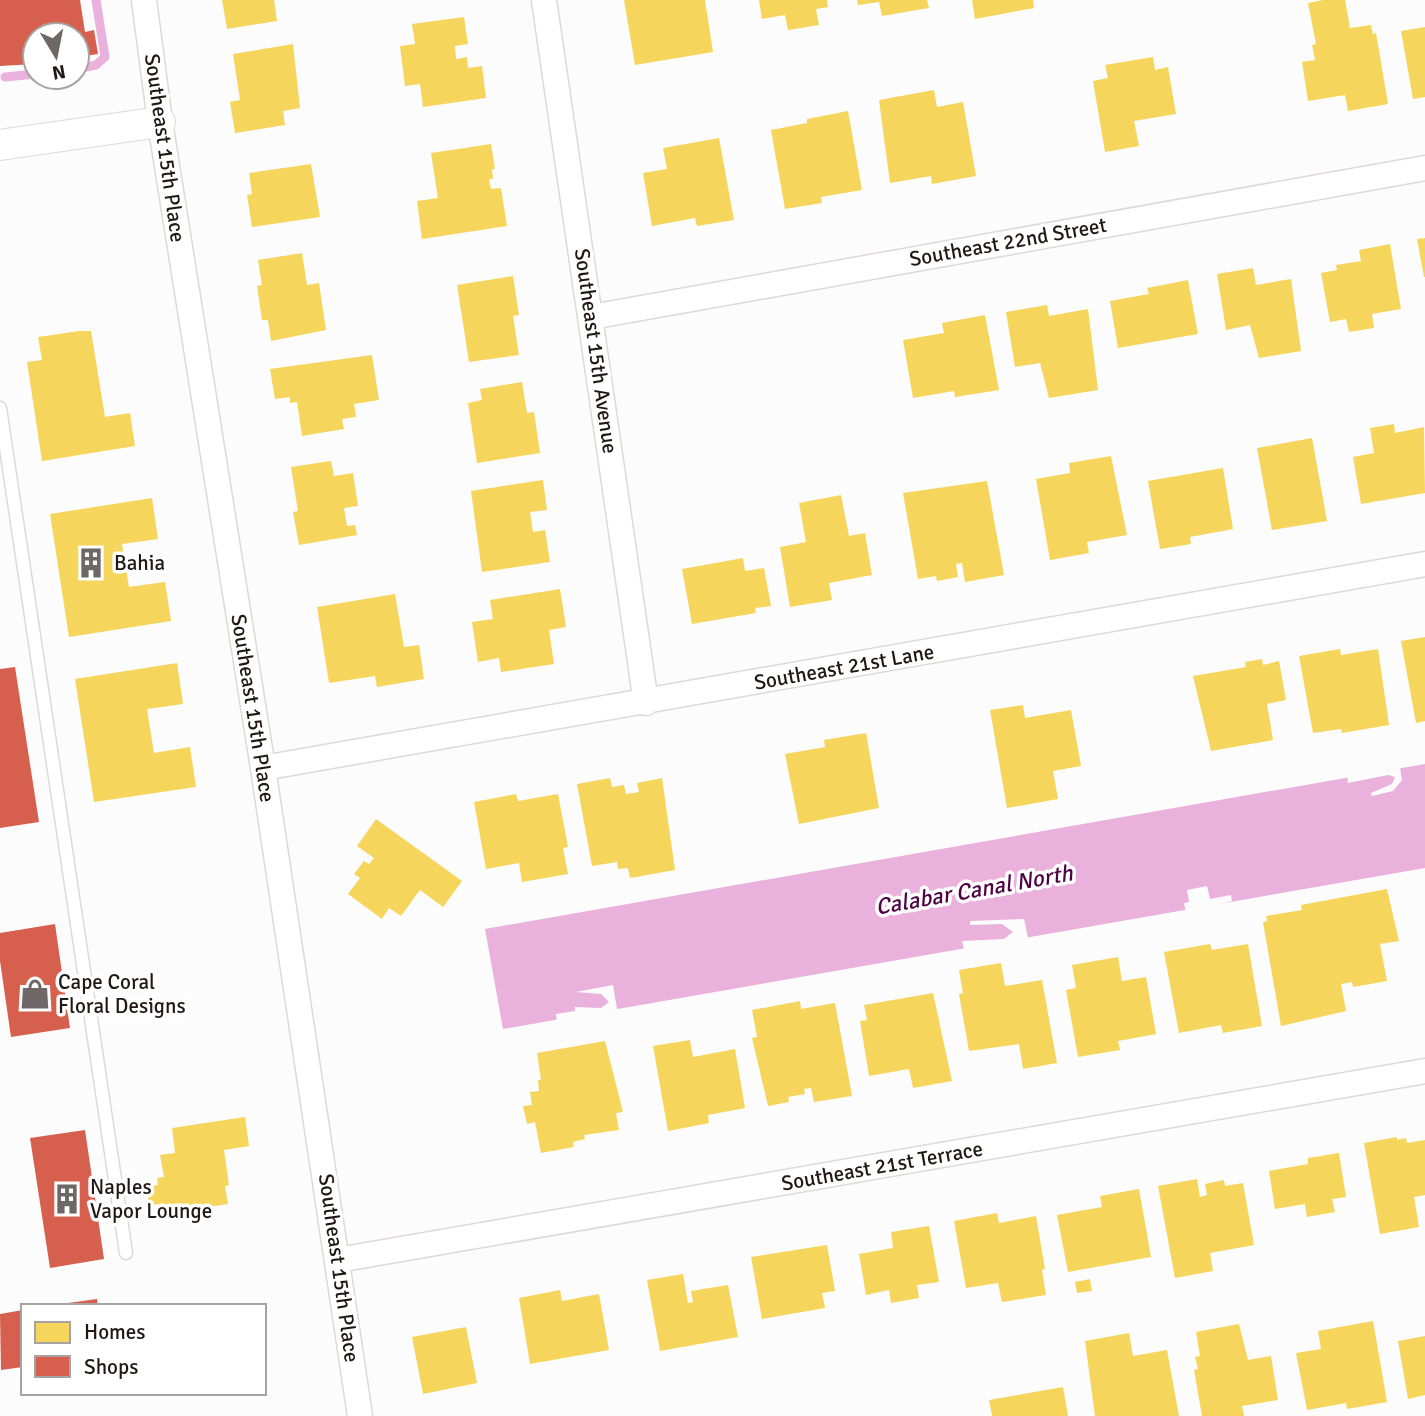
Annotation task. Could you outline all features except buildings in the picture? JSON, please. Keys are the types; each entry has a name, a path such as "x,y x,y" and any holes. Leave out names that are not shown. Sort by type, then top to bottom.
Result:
{"street":[{"name":"Southeast 15th Place","path":"144,0 160,122 263,768 360,1416"},
{"name":"Southeast 15th Avenue","path":"544,0 646,703"},
{"path":"0,145 160,122"},
{"name":"Southeast 22nd Street","path":"591,317 1425,168"},
{"name":"Southeast 21st Lane","path":"263,768 646,703 1425,564"},
{"name":"Southeast 21st Terrace","path":"338,1260 1425,1071"}],"lane":[{"path":"0,408 126,1253"}],"water":[{"name":"Calabar Canal North","path":"1425,764 1425,868 503,1029 485,929"}],"pier":[{"path":"1400,768 1402,780 1393,791 1372,796 1371,793 1392,784 1395,777 1388,775 1348,783 1347,774 1366,771 1367,774"},
{"path":"1207,886 1210,899 1231,895 1232,901 1186,913 1184,903 1189,902 1187,890"},
{"path":"1024,919 1028,938 964,949 962,941 1004,939 1013,932 1002,924 970,925 970,921"},
{"path":"613,985 617,1009 557,1023 556,1014 575,1011 575,1007 601,1008 609,1002 601,994 576,992"}],"waterway":[{"path":"91,66 105,57 96,0"},
{"path":"5,77 21,75"}],"place":[{"name":"Bahia","path":"91,563"},
{"name":"Cape Coral Floral Designs","path":"35,994"},
{"name":"Naples Vapor Lounge","path":"67,1199"}]}
